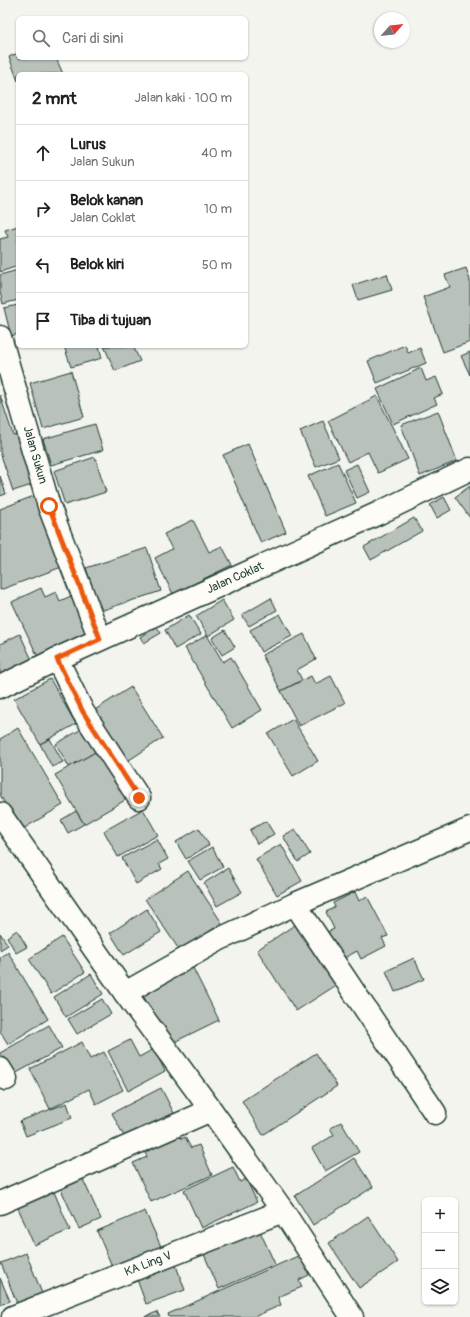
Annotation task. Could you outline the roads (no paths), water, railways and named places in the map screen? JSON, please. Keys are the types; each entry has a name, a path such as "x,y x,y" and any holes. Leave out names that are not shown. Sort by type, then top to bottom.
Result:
{"street":[{"name":"Jalan Sukun","path":"0,337 49,506 100,639"},
{"name":"Jalan Coklat","path":"0,687 100,639 379,513 470,469"},
{"path":"57,659 83,712 139,798"},
{"path":"0,814 125,993 283,1211 352,1317"},
{"path":"125,993 220,939 295,904 470,829"},
{"path":"295,904 435,1113"},
{"path":"0,1203 211,1110"},
{"name":"KA Ling V","path":"13,1317 283,1211"}]}
